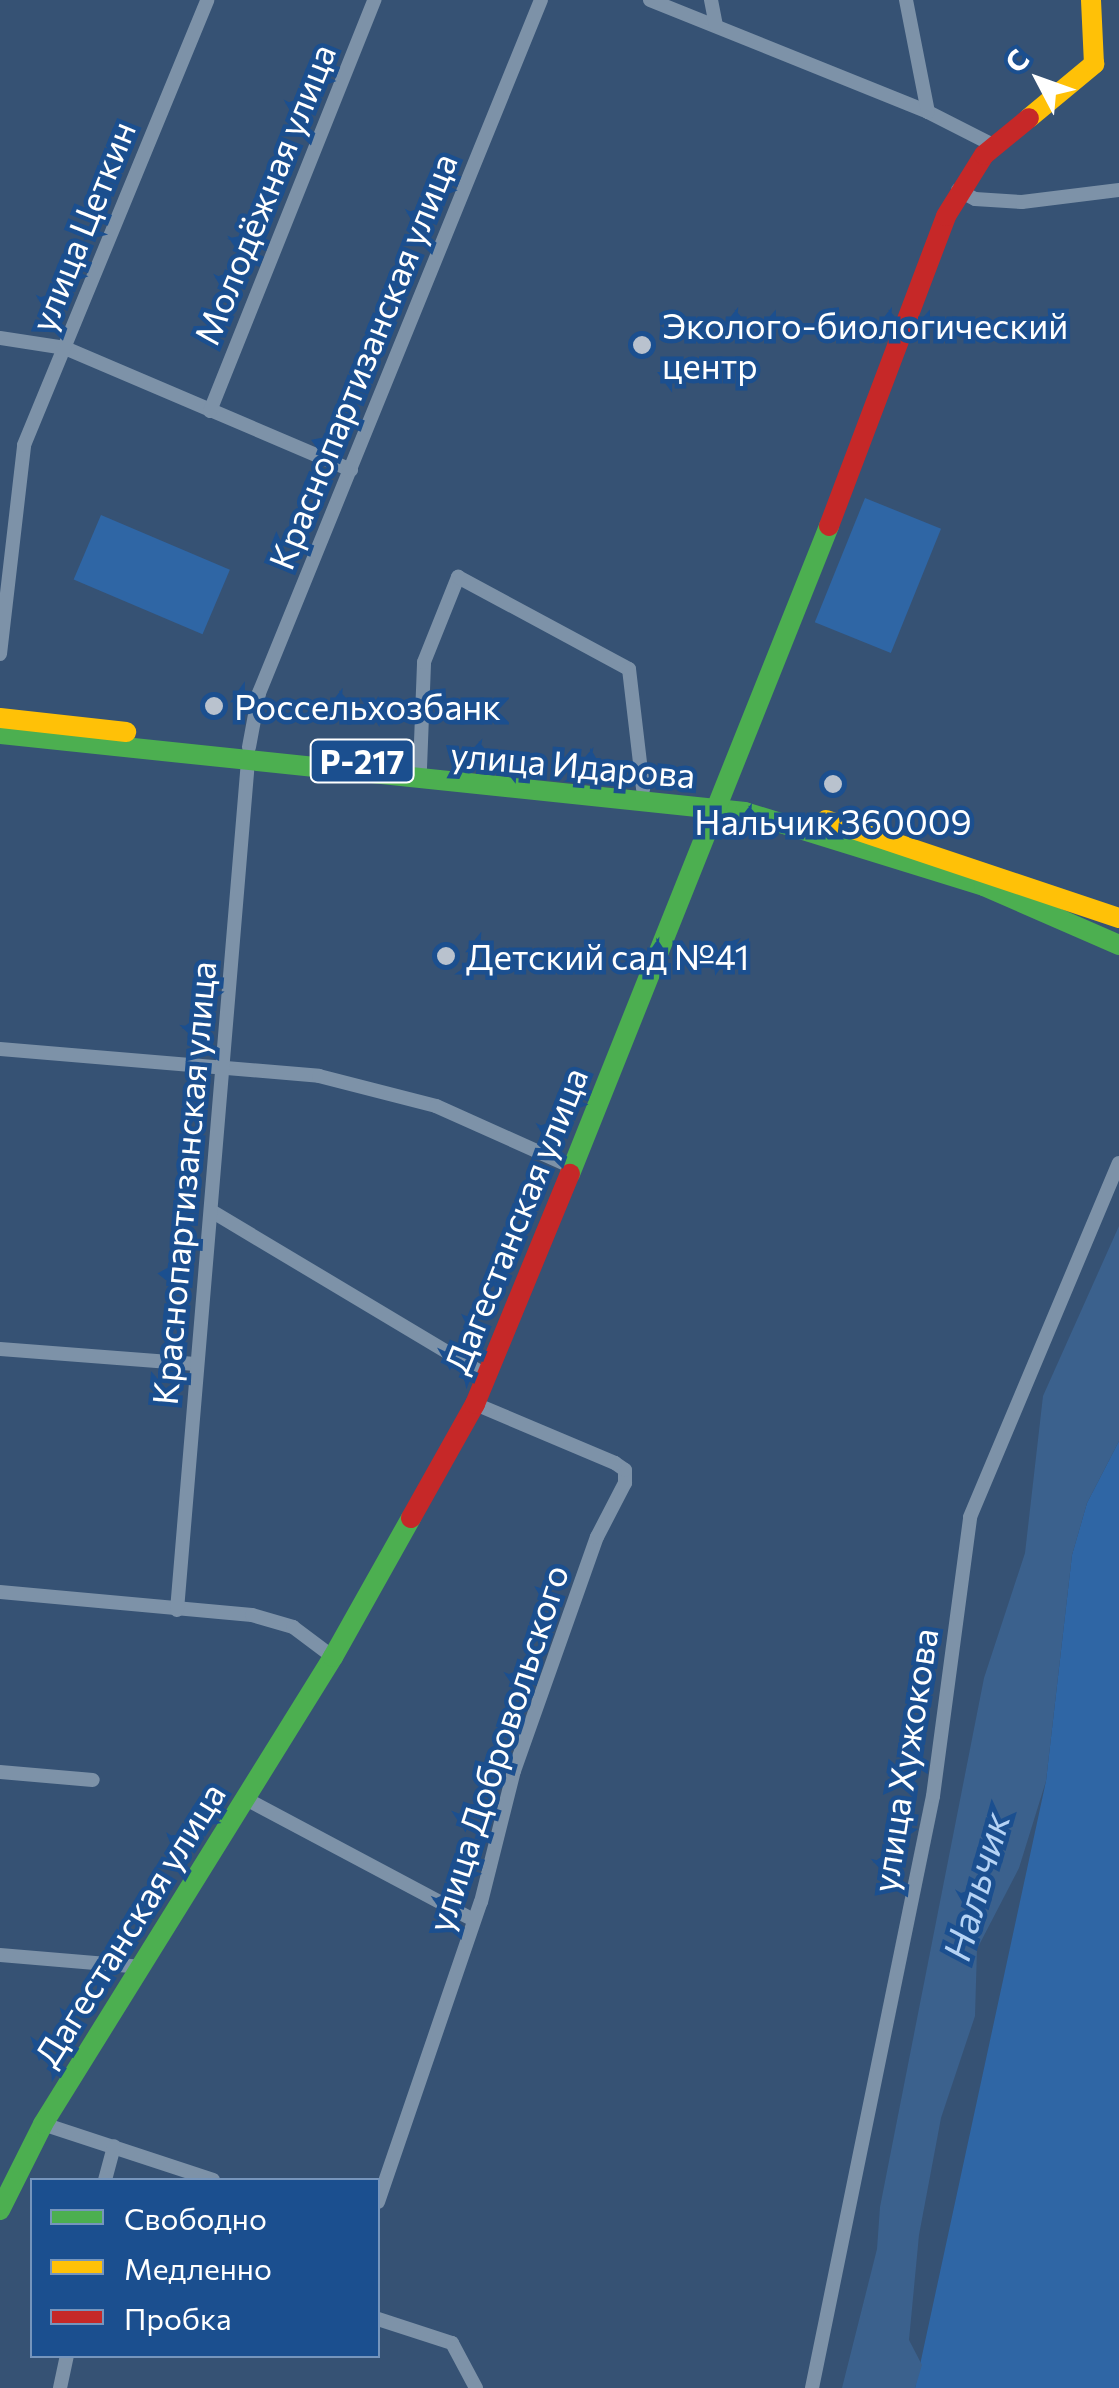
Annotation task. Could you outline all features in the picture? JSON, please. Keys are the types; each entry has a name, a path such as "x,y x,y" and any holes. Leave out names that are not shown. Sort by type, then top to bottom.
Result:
{"street":[{"name":"улица Цеткин","path":"0,654 19,460 207,0"},
{"name":"Молодёжная улица","path":"210,411 374,0"},
{"name":"Краснопартизанская улица","path":"176,1610 195,1364 226,1066 248,754 259,693 541,0"},
{"path":"650,0 928,112 995,146"},
{"path":"710,0 716,26"},
{"path":"906,0 928,112"},
{"name":"Дагестанская улица","path":"0,2210 42,2124 333,1657 475,1404 722,802 958,190 995,146 1094,64 1091,0"},
{"path":"958,190 975,200 1009,202 1119,190"},
{"path":"0,338 65,348 351,470"},
{"path":"420,768 424,662 458,577 629,669 643,789"},
{"name":"улица Идарова","path":"0,718 248,754 792,809 1119,918"},
{"name":"улица Идарова","path":"0,734 643,789 722,802 984,886 1119,945"},
{"path":"0,1049 318,1076 436,1106 570,1166"},
{"name":"улица Хужокова","path":"812,2388 934,1796 970,1517 1119,1163"},
{"path":"213,1212 487,1376"},
{"path":"0,1348 195,1364"},
{"name":"улица Добровольского","path":"380,2196 474,1920 514,1771 625,1470 475,1404"},
{"path":"0,1592 274,1620 333,1657"},
{"path":"0,1772 93,1780"},
{"path":"246,1799 474,1920"},
{"path":"0,1955 142,1967"},
{"path":"42,2124 207,2178"},
{"path":"106,2178 114,2146"},
{"path":"380,2320 452,2343 476,2388"},
{"path":"60,2388 67,2358"}],"shaded area":[{"path":"865,498 941,529 891,653 815,622"},
{"path":"101,515 230,570 203,634 74,579"},
{"path":"1119,1441 1119,2388 915,2388 1046,1781 1072,1555 1087,1503"}],"water":[{"name":"Нальчик","path":"1119,1226 1119,1441 1087,1503 1072,1555 1046,1781 1019,1868 977,1949 975,2016 941,2118 919,2235 909,2340 922,2365 915,2388 842,2388 877,2249 880,2207 984,1678 1025,1553 1043,1396"}],"traffic: fast":[{"path":"570,1174 829,526"},
{"path":"0,734 745,812 984,886 1119,945"},
{"path":"0,2210 43,2124 333,1657 411,1518"}],"traffic: slow":[{"path":"1029,118 1094,64 1091,0"},
{"path":"0,718 126,732"},
{"path":"826,820 1119,918"}],"traffic: jam":[{"path":"829,526 946,216 984,155 1029,118"},
{"path":"411,1518 475,1404 570,1174"}],"place":[{"name":"Эколого-биологический центр","path":"642,345"},
{"name":"Россельхозбанк","path":"214,706"},
{"name":"Нальчик 360009","path":"833,784"},
{"name":"Детский сад №41","path":"446,956"}]}
